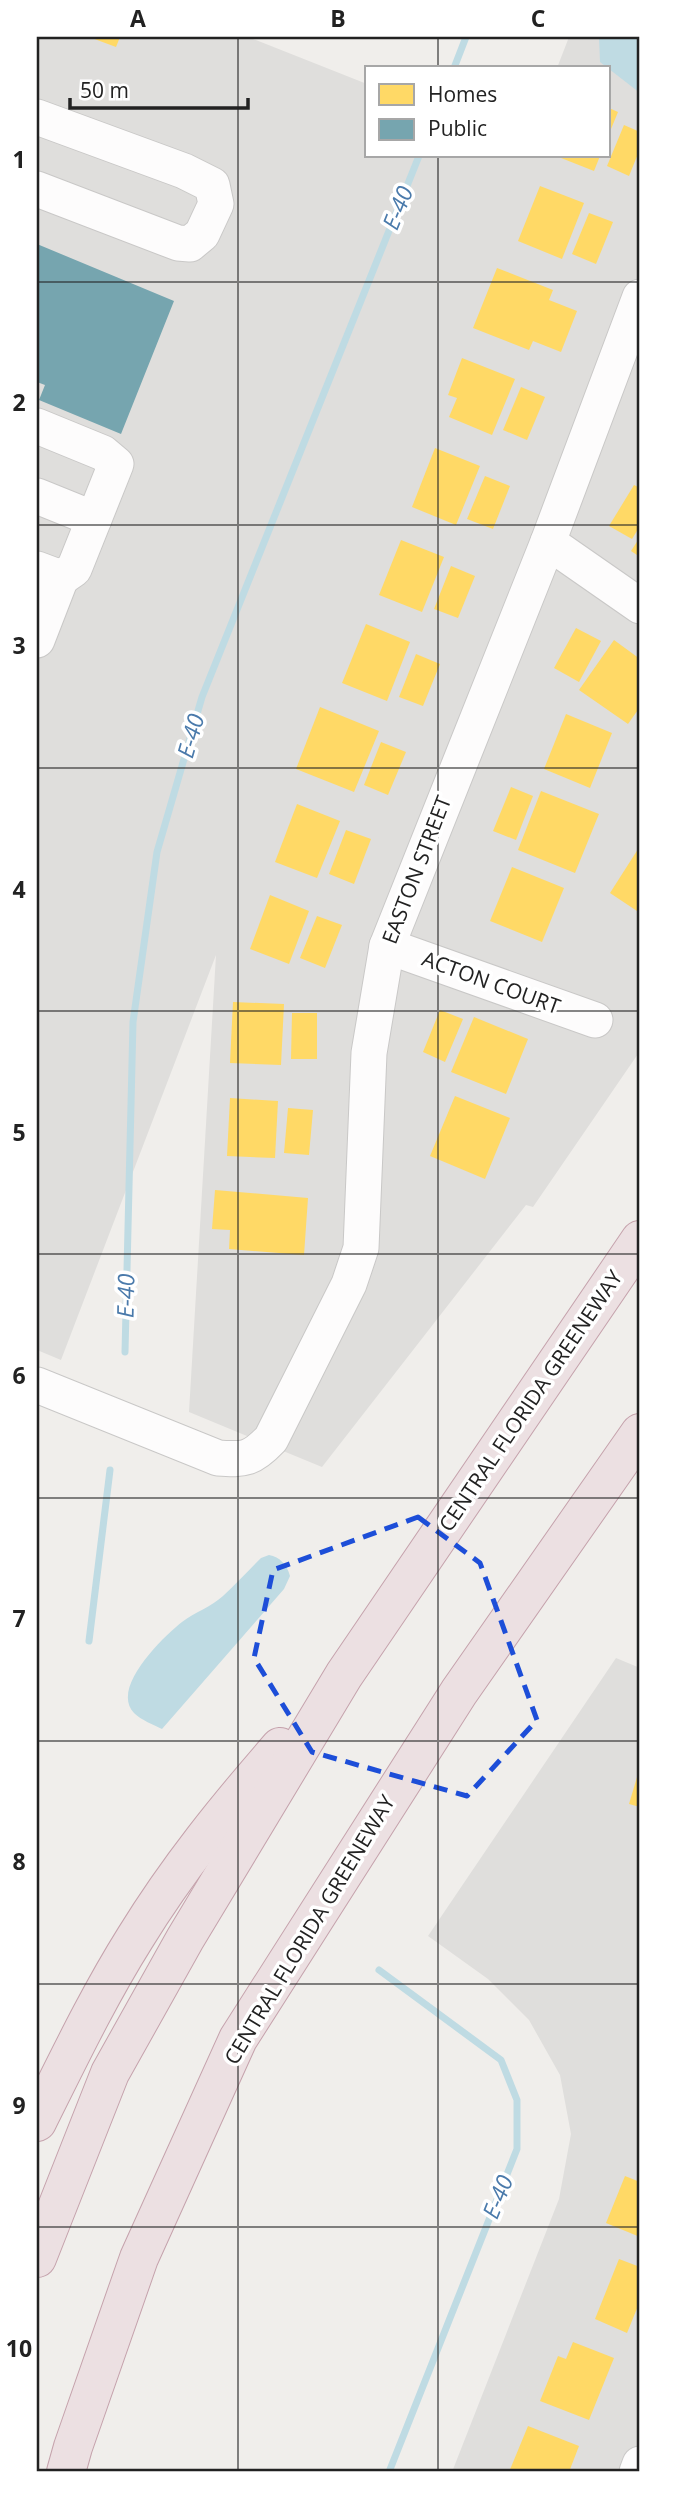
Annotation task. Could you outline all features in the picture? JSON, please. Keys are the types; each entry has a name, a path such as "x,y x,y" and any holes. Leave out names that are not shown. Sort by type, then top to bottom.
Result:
{"highway":[{"name":"CENTRAL FLORIDA GREENEWAY","path":"37,2258 110,2073 185,1939 344,1675 640,1240"},
{"name":"CENTRAL FLORIDA GREENEWAY","path":"66,2472 139,2258 238,2039 459,1692 640,1433"},
{"path":"37,2122 134,1940 170,1884 221,1814 344,1675"}],"street":[{"path":"37,117 184,171 212,185 216,204 202,234 190,244 178,243 37,190"},
{"name":"EASTON STREET","path":"37,1385 218,1458 242,1460 257,1454 271,1439 349,1284 361,1248 369,1054 387,946 548,542 640,297"},
{"path":"37,426 103,453 116,464 74,569 49,573 37,640"},
{"path":"37,496 94,519"},
{"path":"548,542 640,607"},
{"name":"ACTON COURT","path":"387,946 595,1020"},
{"path":"637,2472 640,2464"}],"highlighted area":[{"path":"418,1517 480,1563 537,1720 467,1796 312,1752 254,1658 273,1570"}],"shaded area":[{"path":"37,37 248,37 365,83 365,158 610,158 610,66 558,66 569,37 640,37 640,1051 533,1207 526,1205 322,1467 189,1412 216,955 61,1360 37,1350"},
{"path":"616,1658 640,1668 640,2472 452,2472 559,2199 571,2134 560,2075 529,2020 488,1979 428,1936"}],"water":[{"path":"599,37 640,37 640,93 610,70 610,66 600,62"},
{"path":"269,1555 280,1560 289,1572 284,1589 162,1729 137,1716 128,1703 129,1690 134,1677 152,1651 182,1622 218,1600 261,1558"}],"building: Homes":[{"path":"89,37 120,37 116,47"},
{"path":"610,108 618,112 610,132"},
{"path":"624,125 640,132 640,149 629,176 607,166"},
{"path":"561,158 599,158 594,171"},
{"path":"540,186 584,203 562,259 518,241"},
{"path":"589,213 613,222 596,264 572,254"},
{"path":"497,268 553,290 549,300 577,311 561,352 533,341 529,350 473,328"},
{"path":"462,358 515,379 492,435 449,417 457,398 448,395"},
{"path":"521,387 545,397 527,440 503,430"},
{"path":"435,448 480,466 456,525 412,507"},
{"path":"485,476 510,486 493,529 467,519"},
{"path":"634,485 640,488 640,526 632,539 609,526"},
{"path":"640,537 640,557 631,551"},
{"path":"401,540 444,557 422,612 379,595"},
{"path":"451,566 475,576 458,618 434,609"},
{"path":"366,624 410,642 387,701 342,683"},
{"path":"576,628 601,641 579,682 554,668"},
{"path":"614,640 640,659 640,707 628,724 579,690"},
{"path":"416,654 440,664 423,706 399,697"},
{"path":"320,707 379,731 354,792 296,769"},
{"path":"566,714 612,733 590,788 544,769"},
{"path":"381,742 406,752 388,795 364,785"},
{"path":"511,787 533,796 516,840 493,831"},
{"path":"541,791 599,814 575,873 518,850"},
{"path":"297,804 340,821 317,878 275,862"},
{"path":"346,830 371,839 354,884 329,874"},
{"path":"640,846 640,913 610,893"},
{"path":"512,867 564,888 542,942 490,921"},
{"path":"270,895 309,911 289,964 250,949"},
{"path":"317,916 342,925 325,968 300,958"},
{"path":"233,1002 284,1004 281,1065 230,1063"},
{"path":"440,1010 463,1019 445,1062 423,1052"},
{"path":"292,1013 317,1013 317,1059 291,1059"},
{"path":"474,1017 528,1039 506,1094 451,1072"},
{"path":"455,1096 510,1118 485,1179 430,1156"},
{"path":"230,1098 278,1101 275,1158 227,1156"},
{"path":"288,1108 313,1110 309,1155 284,1153"},
{"path":"215,1190 308,1198 304,1255 229,1249 230,1230 212,1229"},
{"path":"640,1767 640,1807 629,1804"},
{"path":"625,2176 640,2182 640,2237 606,2223"},
{"path":"619,2259 640,2267 640,2301 627,2333 595,2319"},
{"path":"573,2342 614,2358 589,2420 540,2401 558,2356 566,2359"},
{"path":"528,2426 579,2446 569,2472 509,2472"}],"building: Public":[{"path":"37,244 174,301 121,434 39,400 45,385 37,382"}],"waterway":[{"name":"E-40","path":"455,66 466,37"},
{"name":"E-40","path":"125,1352 133,1022 157,852 202,697 418,158"},
{"name":"E-40","path":"89,1641 110,1470"},
{"name":"E-40","path":"379,1970 501,2060 517,2100 517,2149 389,2472"}]}
